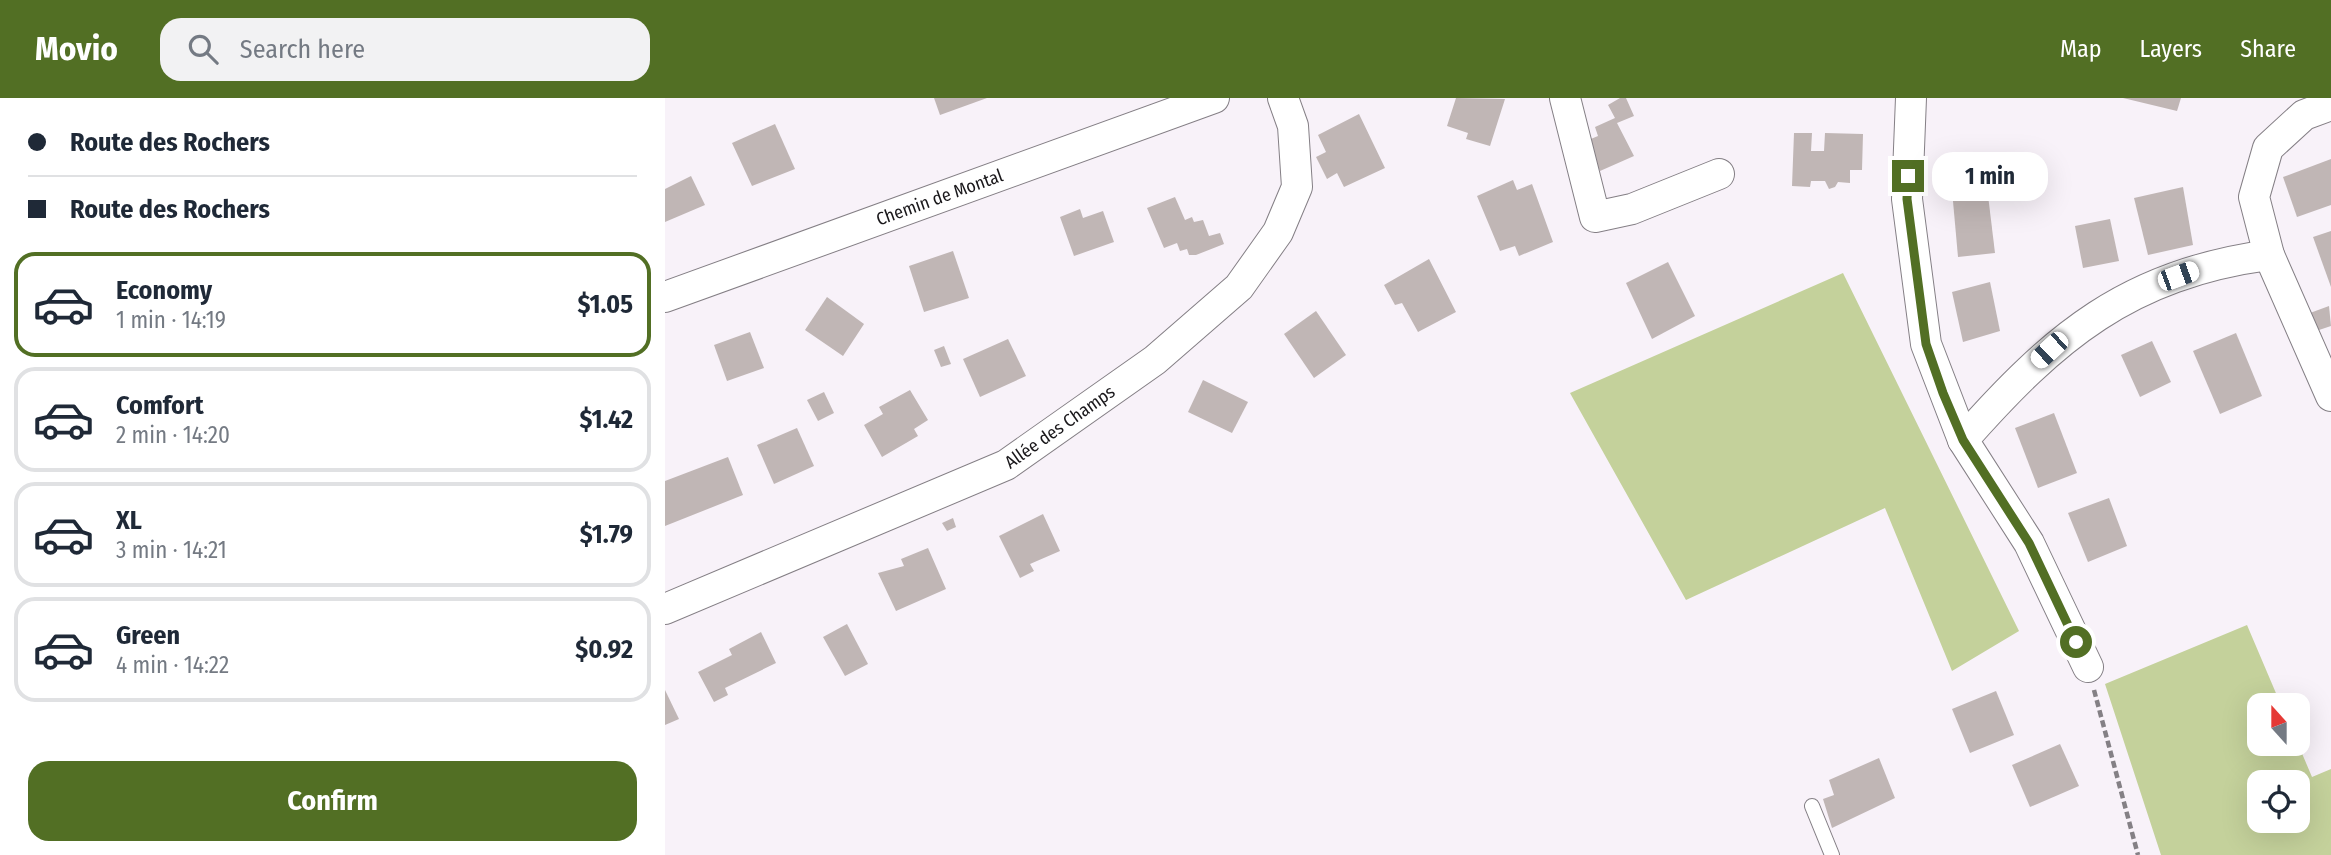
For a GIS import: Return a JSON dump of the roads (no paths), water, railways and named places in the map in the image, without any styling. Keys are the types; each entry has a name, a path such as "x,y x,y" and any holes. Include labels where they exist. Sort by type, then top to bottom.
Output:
{"street":[{"name":"Chemin de Montal","path":"665,297 1214,98"},
{"name":"Allée des Champs","path":"665,608 1006,465 1155,360 1239,287 1278,232 1297,187 1293,126 1283,98"},
{"path":"1565,98 1595,217 1632,209 1719,174"},
{"path":"1911,98 1907,199 1926,344 1963,440 2029,543 2088,667"},
{"path":"2331,105 2304,115 2268,148 2254,197 2269,255 2331,396"},
{"path":"1963,440 2008,389 2049,350 2123,298 2216,264 2269,255"}],"lane":[{"path":"1812,806 1832,855"}]}
